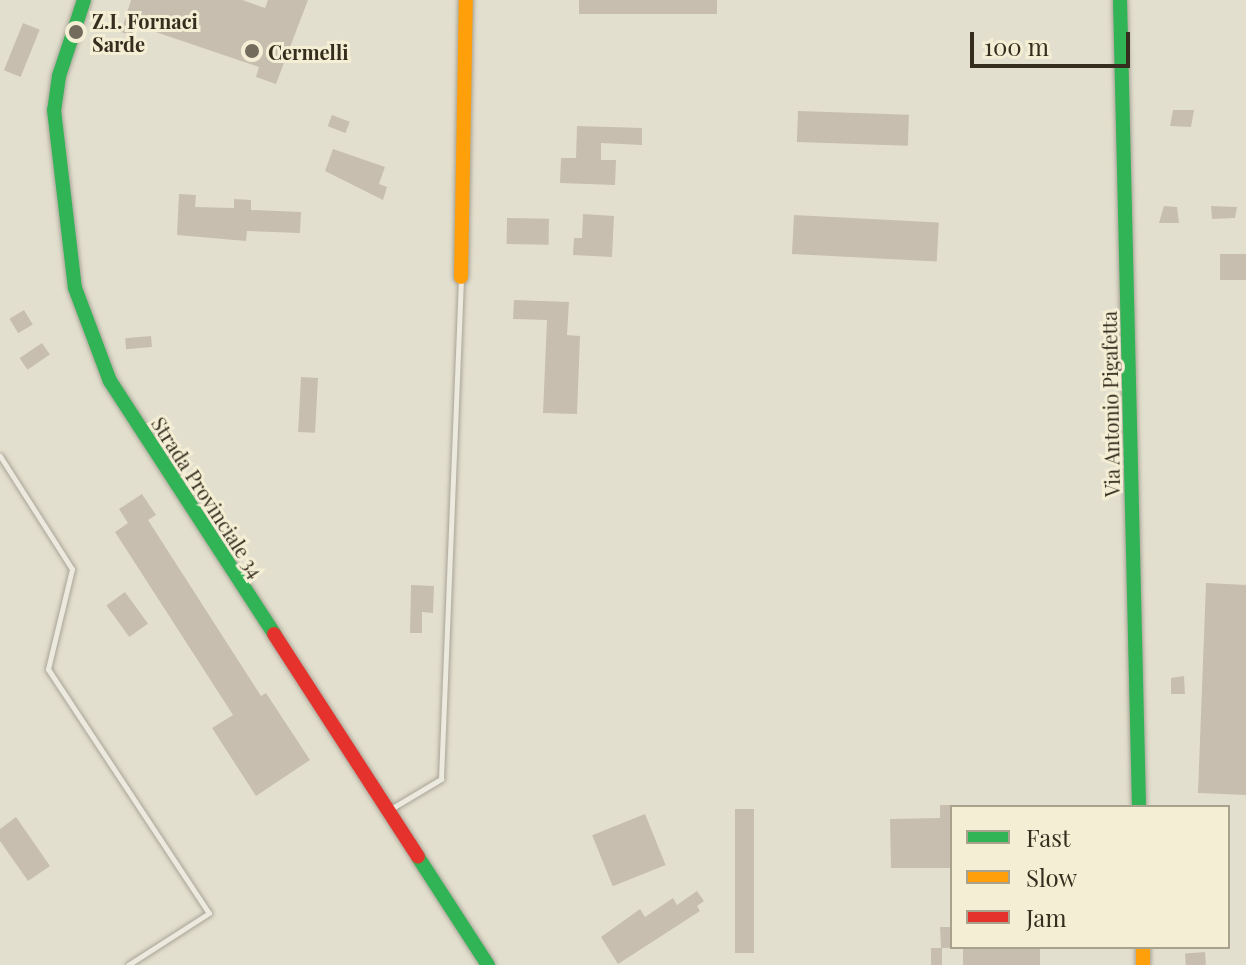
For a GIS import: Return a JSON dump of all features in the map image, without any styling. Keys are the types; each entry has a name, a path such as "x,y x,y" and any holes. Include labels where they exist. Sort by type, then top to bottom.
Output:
{"street":[{"name":"Strada Provinciale 34","path":"84,0 59,76 54,110 75,288 86,325 110,381 488,965"},
{"path":"461,277 466,0"},
{"name":"Via Antonio Pigafetta","path":"1120,0 1139,805"}],"lane":[{"path":"387,811 441,779 461,277"},
{"path":"0,456 72,569 48,669 209,913 128,965"}],"building":[{"name":"Cermelli","path":"131,0 242,0 265,8 268,0 308,0 276,84 256,77 259,67 135,25 132,36 121,32"},
{"path":"579,0 717,0 717,14 579,14"},
{"path":"23,23 40,30 21,77 4,70"},
{"path":"1173,110 1194,110 1191,127 1170,126"},
{"path":"798,111 909,115 908,146 797,142"},
{"path":"332,115 350,122 345,133 328,126"},
{"path":"577,126 642,128 642,145 601,143 601,160 616,160 615,185 560,183 561,158 576,158"},
{"path":"333,149 385,167 379,184 387,187 383,200 325,171"},
{"path":"179,194 196,195 195,207 234,208 234,199 251,200 251,210 301,212 300,233 247,231 246,241 177,235"},
{"path":"1164,206 1177,207 1179,223 1159,223"},
{"path":"1211,206 1237,207 1235,218 1212,219"},
{"path":"583,214 614,216 612,257 573,255 574,238 582,238"},
{"path":"794,215 939,223 937,262 792,254"},
{"path":"507,218 549,219 549,245 507,244"},
{"path":"1220,254 1246,254 1246,280 1220,280"},
{"path":"514,300 569,302 567,335 580,336 577,414 543,413 547,320 513,319"},
{"path":"24,310 33,325 18,333 9,319"},
{"path":"151,336 152,347 126,349 125,338"},
{"path":"42,343 50,355 27,370 20,358"},
{"path":"301,377 318,378 315,433 298,432"},
{"path":"142,494 156,515 148,520 261,696 266,693 310,760 256,796 212,728 233,715 115,532 128,523 119,509"},
{"path":"1206,583 1246,585 1246,795 1198,793"},
{"path":"411,585 434,586 433,613 422,612 422,633 410,633"},
{"path":"125,592 148,624 129,637 106,606"},
{"path":"1184,676 1185,694 1171,694 1171,678"},
{"path":"940,805 950,805 950,868 891,868 890,819 940,818"},
{"path":"735,809 754,809 754,953 735,953"},
{"path":"645,814 666,865 613,886 592,835"},
{"path":"16,817 50,866 28,881 0,841 0,829"},
{"path":"697,891 704,901 697,906 700,911 618,964 601,937 640,909 645,917 673,898 677,905"},
{"path":"940,927 950,927 950,948 942,948 942,965 931,965 931,948 941,948"},
{"path":"963,949 1040,949 1040,965 963,965"},
{"path":"1205,952 1206,965 1186,965 1185,953"}],"traffic: fast":[{"path":"84,0 59,76 54,110 75,288 110,381 274,634"},
{"path":"1120,0 1139,805"},
{"path":"418,857 488,965"}],"traffic: slow":[{"path":"461,277 466,0"},
{"path":"1143,949 1143,965"}],"traffic: jam":[{"path":"274,634 418,857"}],"place":[{"name":"Z.I. Fornaci Sarde","path":"76,32"},
{"name":"Cermelli","path":"252,51"}]}
